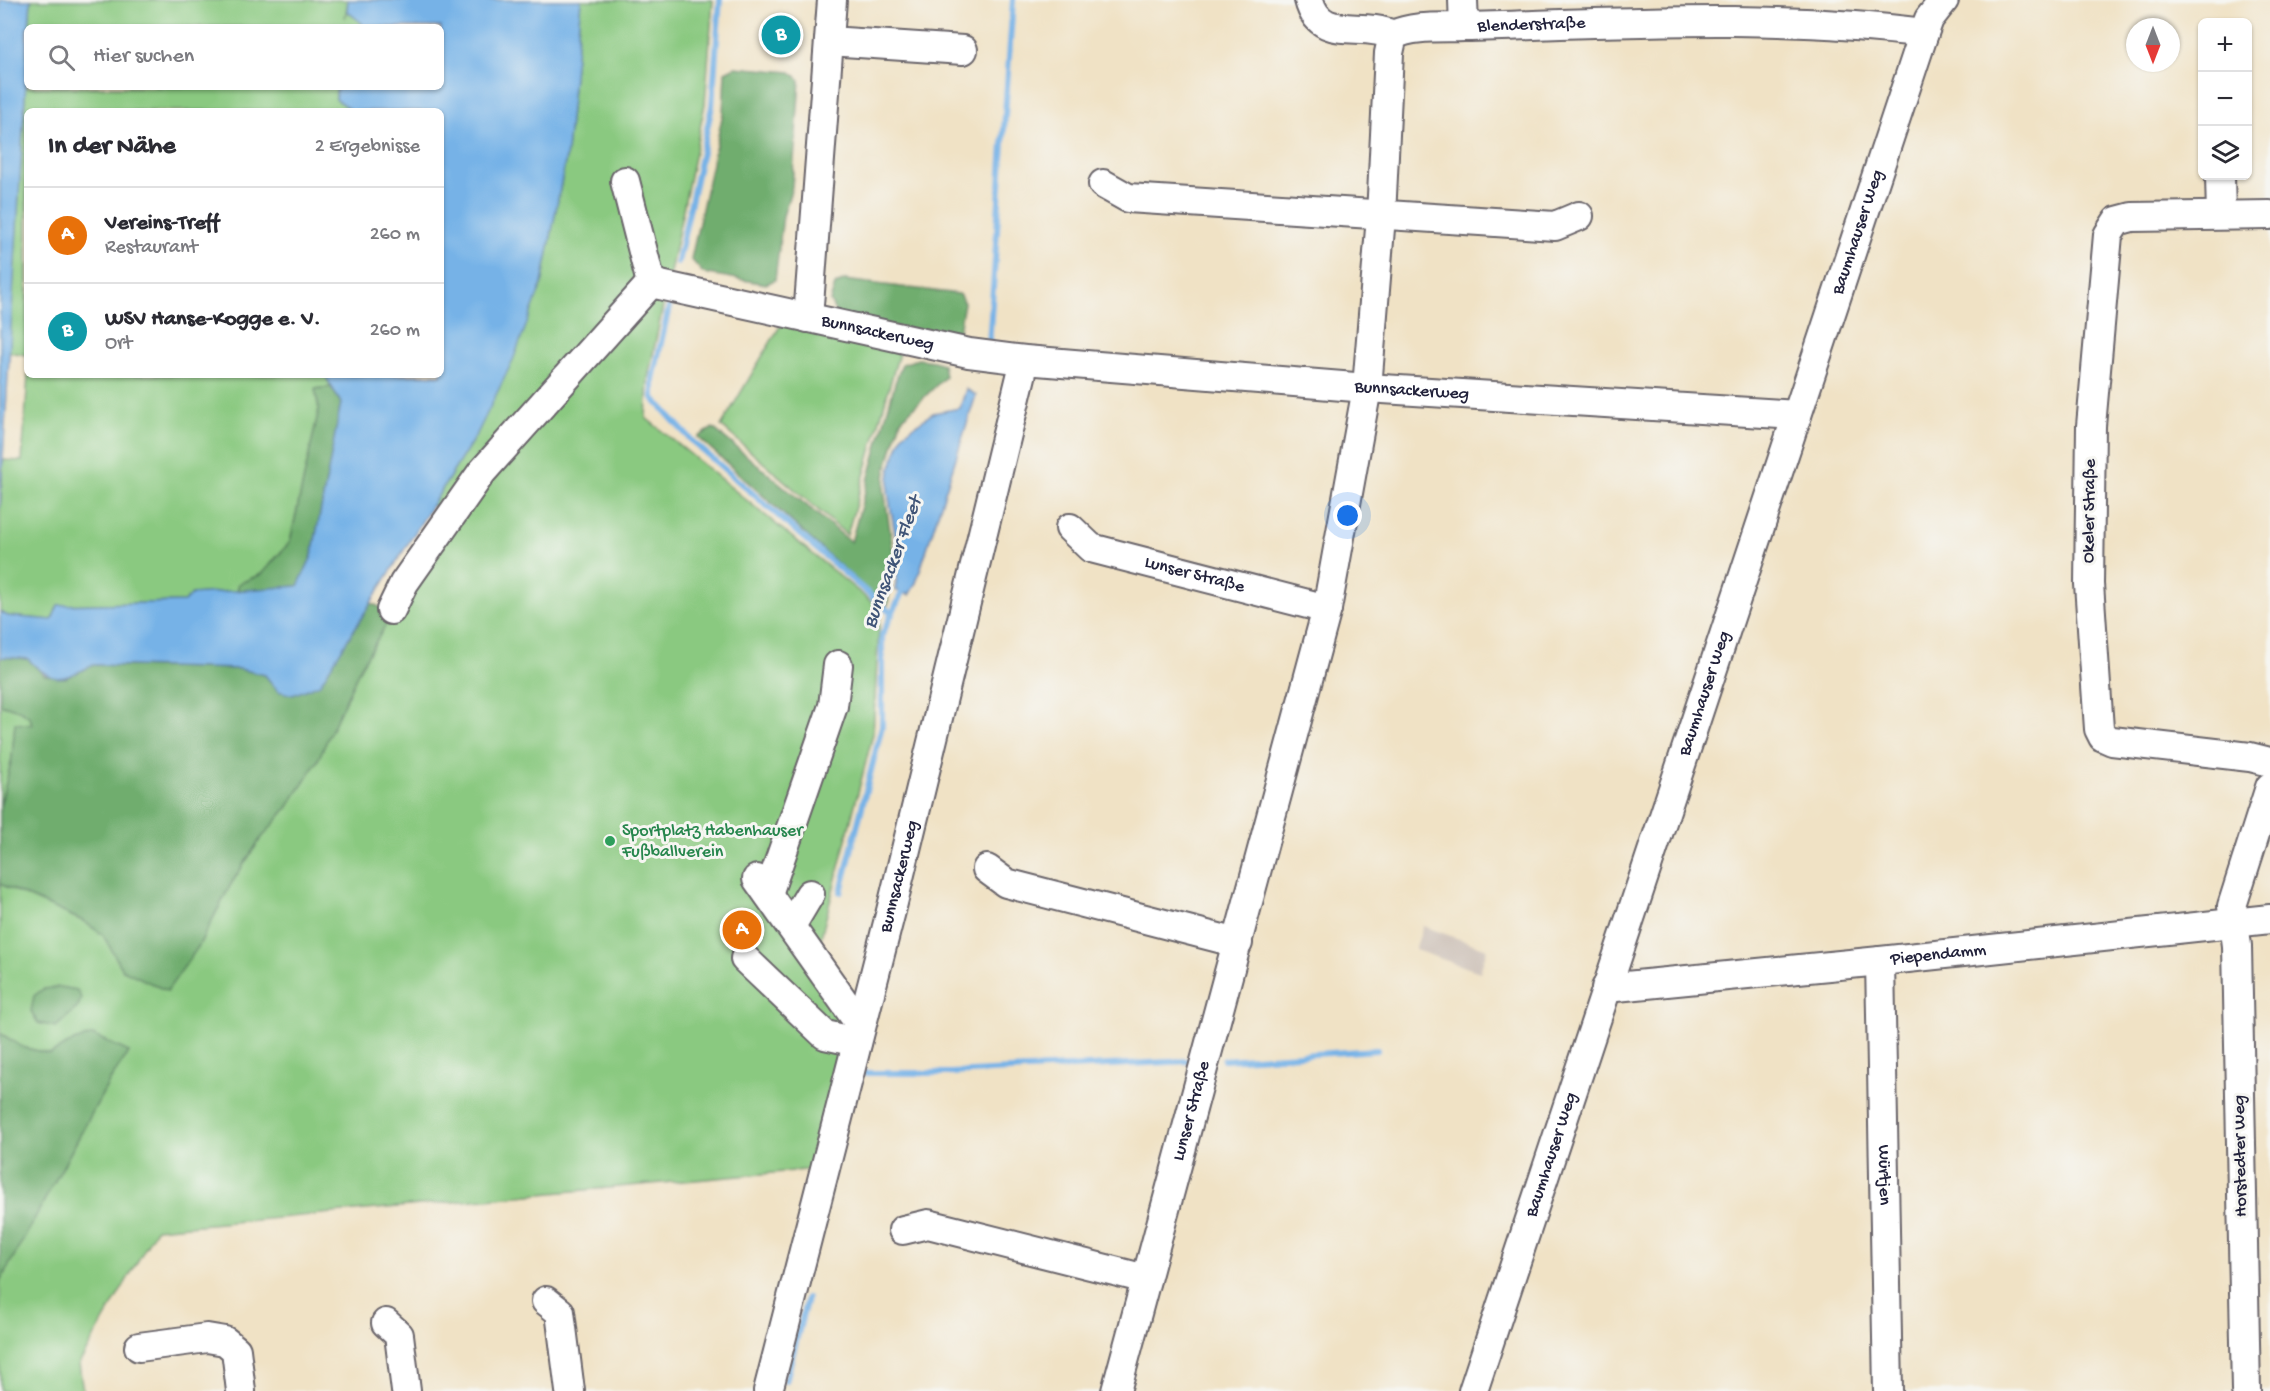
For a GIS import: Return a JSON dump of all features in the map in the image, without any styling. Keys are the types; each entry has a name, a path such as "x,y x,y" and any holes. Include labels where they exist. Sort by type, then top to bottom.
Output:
{"street":[{"path":"808,318 832,0"},
{"name":"Blenderstraße","path":"1309,0 1313,13 1321,23 1330,27 1381,29 1393,34 1418,29 1464,13 1824,24 1924,33"},
{"name":"Baumhauser Weg","path":"1473,1391 1924,33 1929,19 1944,0"},
{"path":"1367,388 1381,216 1389,53 1393,34"},
{"path":"829,41 963,50"},
{"path":"2220,180 2221,216"},
{"path":"391,610 404,583 482,472 651,283 626,181"},
{"path":"1104,184 1128,198 1381,216 1555,226 1579,216"},
{"name":"Okeler Straße","path":"2270,216 2132,217 2117,221 2109,235 2091,426 2089,584 2099,729 2103,737 2112,741 2250,757 2270,762"},
{"name":"Bunnsackerweg","path":"651,283 969,353 1025,360 1367,388 1797,415"},
{"name":"Bunnsackerweg","path":"768,1391 859,1034 1025,360"},
{"name":"Lunser Straße","path":"1116,1391 1327,609 1367,388"},
{"name":"Lunser Straße","path":"1070,528 1091,548 1327,609"},
{"path":"390,574 422,557"},
{"path":"838,665 833,706 762,886 791,926 859,1034"},
{"path":"2233,922 2232,906 2270,787"},
{"path":"987,869 1006,883 1238,943"},
{"path":"791,926 810,894"},
{"name":"Piependamm","path":"1606,988 1880,961 2270,918"},
{"name":"Horstedter Weg","path":"2233,922 2237,946 2246,1391"},
{"path":"745,959 825,1035 859,1034"},
{"name":"Würtjen","path":"1880,961 1888,1391"},
{"path":"903,1230 928,1224 1146,1279"},
{"path":"546,1301 560,1312 570,1391"},
{"path":"386,1323 399,1335 406,1391"},
{"path":"139,1347 207,1338 225,1341 236,1350 241,1391"}],"shaded area":[{"path":"1423,926 1487,949 1480,972 1415,950"}],"green space":[{"path":"31,0 348,0 345,18 347,11 362,23 362,24 29,24"},
{"path":"581,0 713,0 705,104 648,378 646,418 880,609 873,734 818,949 858,999 816,1169 156,1229 79,1364 83,1391 0,1391 0,1282 110,1080 129,1052 74,1041 51,1054 22,1047 0,1033 0,884 83,921 103,935 123,970 198,947 231,884 259,841 287,808 317,762 360,668 403,596 454,520 432,505 478,432 542,284 567,152"},
{"path":"735,67 791,72 800,80 792,187 783,216 775,280 766,284 703,273 691,259 723,113 725,72"},
{"path":"25,90 338,90 336,99 348,108 24,108"},
{"path":"24,111 24,354 9,352"},
{"path":"844,280 959,294 964,303 959,331 949,336 838,317 830,301 835,285"},
{"path":"788,323 899,353 847,535 721,426 780,326"},
{"path":"918,359 943,364 945,377 901,420 886,470 884,489 893,551 888,605 876,598 698,437 713,428 851,542 895,383 902,364"},
{"path":"28,378 326,378 331,387 315,389 319,409 290,542 261,574 238,584 238,591 192,594 184,602 58,605 52,620 8,616 0,612 0,509 3,460 22,461"},
{"path":"331,387 341,403 312,556 298,586 238,591 238,584 262,574 290,542 319,409 315,389"},
{"path":"371,603 393,613 360,668 317,762 287,808 259,841 231,884 198,947 167,991 123,970 103,935 83,921 0,884 0,807 12,758 15,723 32,725 30,717 19,710 0,704 0,658 28,659 44,675 65,678 93,665 240,669 265,675 278,691 320,683"},
{"path":"0,704 19,710 30,717 32,725 15,724 12,758 0,807"},
{"path":"60,987 77,990 81,998 78,1007 56,1027 38,1023 31,1011 34,996 43,989"},
{"path":"0,1033 22,1047 50,1054 74,1041 93,1035 129,1052 110,1080 0,1282"}],"water":[{"path":"0,0 31,0 29,24 24,24 25,90 0,509"},
{"path":"348,0 581,0 567,152 542,284 513,360 478,432 320,684 293,695 278,691 265,675 240,669 98,665 59,678 45,673 28,659 0,658 0,612 8,616 52,620 58,605 184,602 192,594 298,586 312,556 341,403 327,378 444,378 444,108 348,108 336,99 336,90 444,90 444,24 362,24 347,11"},
{"path":"966,389 976,395 916,583 909,595 895,590 899,558 888,492 890,469 903,434 933,413 960,408"}],"waterway":[{"path":"678,262 712,106 720,0"},
{"name":"Bunnsacker Fleet","path":"989,345 1013,0"},
{"path":"669,307 653,379 653,398 693,442 892,614"},
{"name":"Bunnsacker Fleet","path":"841,892 882,726 882,635 904,588"},
{"path":"1224,1060 1377,1050"},
{"path":"862,1073 951,1073 1189,1061"},
{"path":"786,1381 807,1298"}],"place":[{"name":"WSV Hanse-Kogge e. V.","path":"781,35"},
{"name":"Sportplatz Habenhauser Fußballverein","path":"610,841"},
{"name":"Vereins-Treff","path":"742,930"}]}
